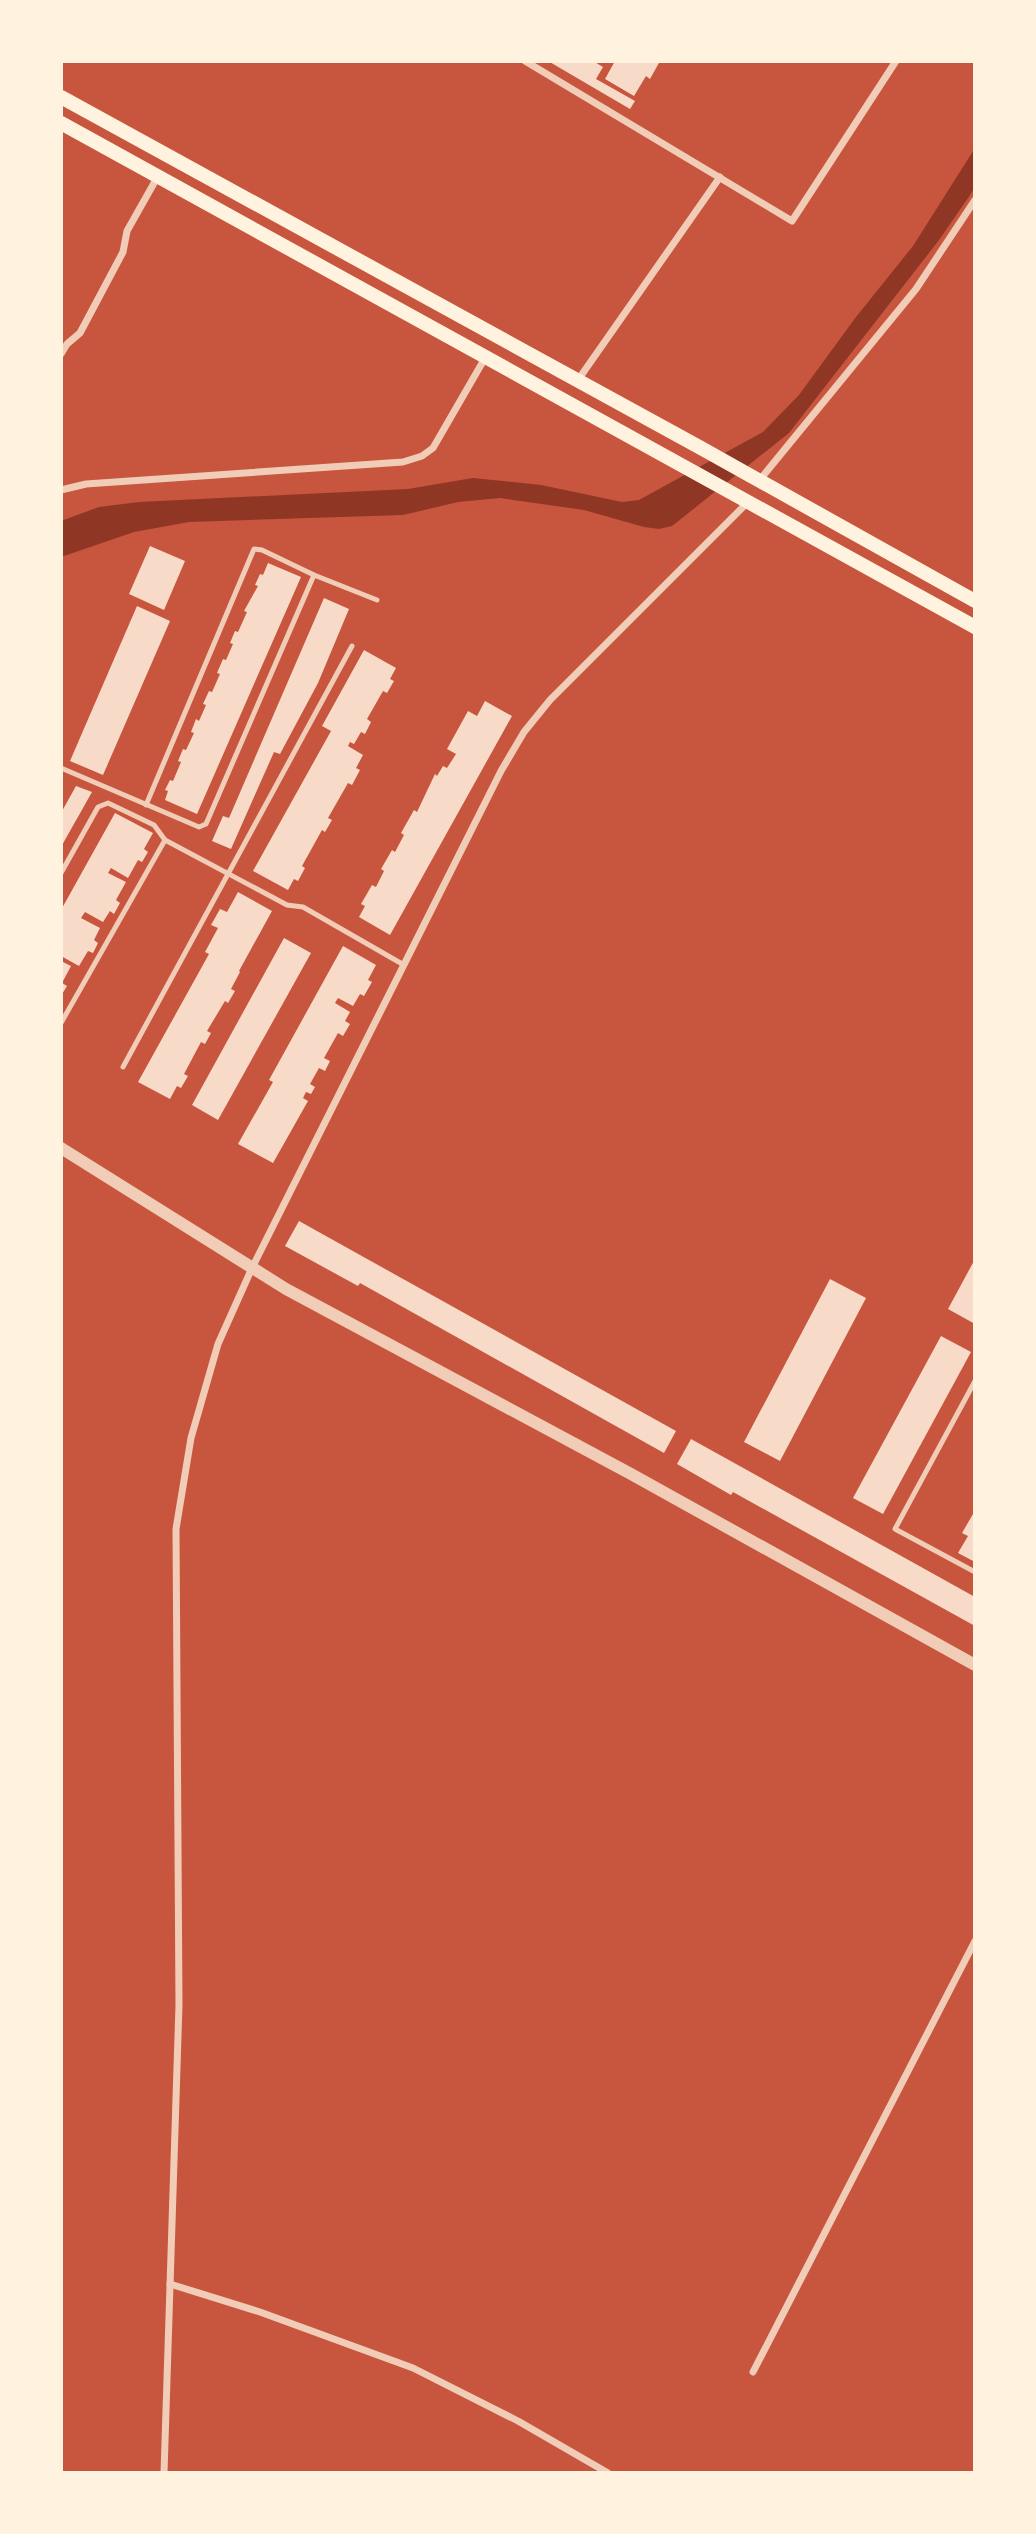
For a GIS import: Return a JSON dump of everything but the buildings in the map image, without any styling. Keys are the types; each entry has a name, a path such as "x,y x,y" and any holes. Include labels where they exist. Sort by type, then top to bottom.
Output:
{"main road":[{"path":"61,97 975,601"},
{"path":"61,122 975,627"}],"street":[{"path":"525,61 792,220 896,61"},
{"path":"61,354 80,332 123,252 127,231 158,176"},
{"path":"577,382 720,177"},
{"path":"754,479 916,289 975,200"},
{"path":"61,490 86,484 403,462 422,456 433,448 486,357"},
{"path":"164,2473 179,2005 176,1529 191,1438 215,1355 252,1268 501,771 524,732 550,700 742,498"},
{"path":"61,1148 286,1289 975,1665"},
{"path":"753,2372 975,1941"},
{"path":"170,2284 260,2312 413,2368 518,2421 608,2473"}],"lane":[{"path":"146,805 254,549 262,550 314,575 377,600"},
{"path":"61,768 200,827 206,824 314,575"},
{"path":"123,1067 352,646"},
{"path":"61,873 98,807 108,803 154,825 165,841 287,905 303,907 404,965"},
{"path":"61,1023 165,841"},
{"path":"975,1381 895,1529 975,1572"}],"shaded area":[{"path":"975,148 975,187 968,198 939,240 789,433 672,526 659,529 644,527 584,510 500,498 458,502 403,515 189,522 134,532 61,557 61,521 99,507 139,502 408,489 473,478 541,485 622,502 639,500 763,432 799,395 856,317 913,246"}]}
